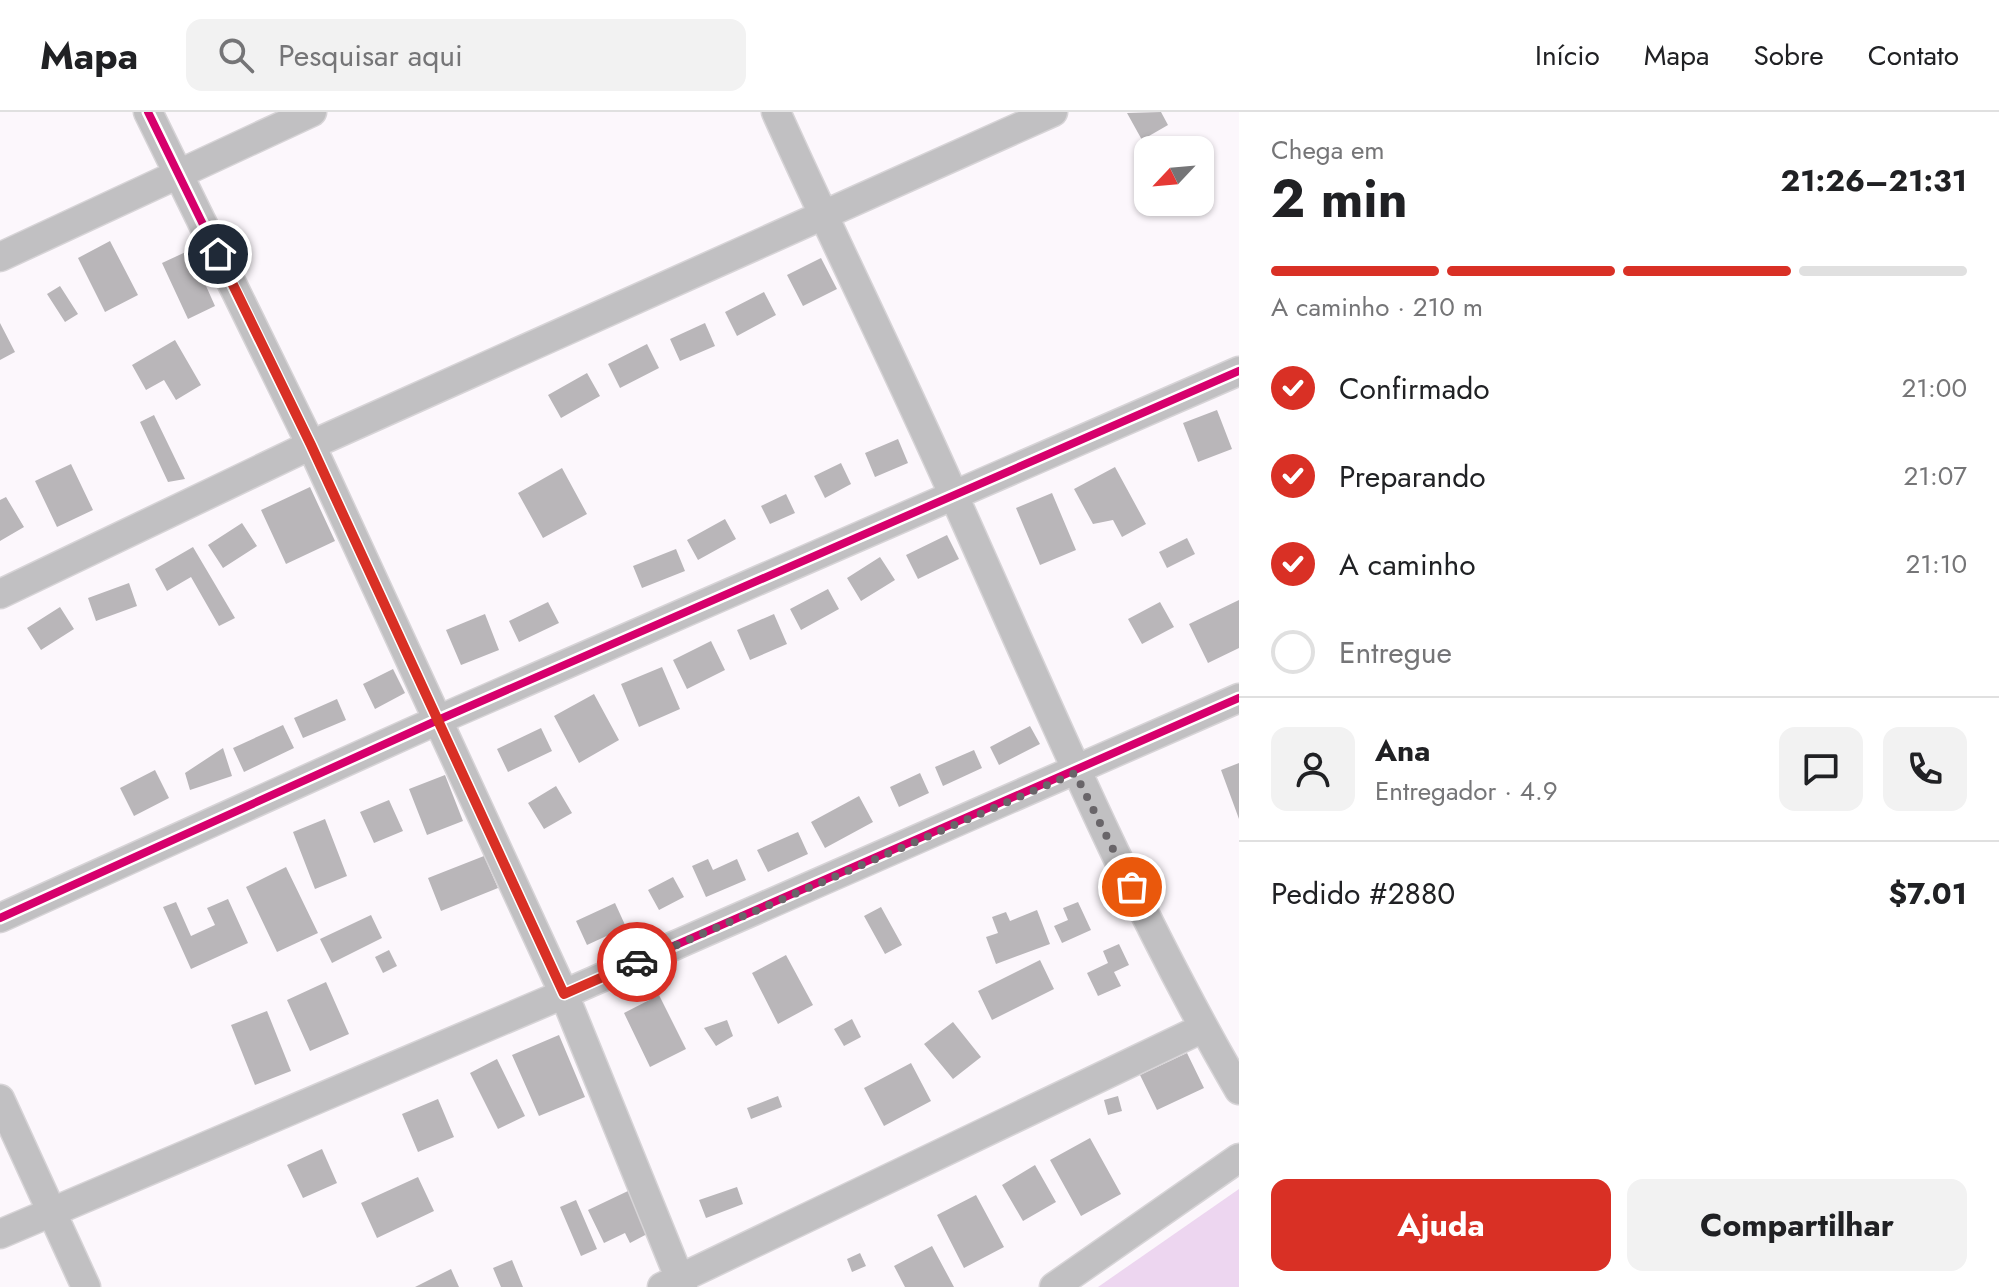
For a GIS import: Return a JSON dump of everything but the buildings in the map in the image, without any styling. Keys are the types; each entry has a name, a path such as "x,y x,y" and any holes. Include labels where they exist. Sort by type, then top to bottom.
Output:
{"street":[{"path":"148,112 311,445 564,994 674,1284 1203,1028"},
{"path":"0,257 312,112"},
{"path":"776,112 954,494 1075,773 1203,1028 1239,1090"},
{"path":"0,594 311,445 1053,112"},
{"path":"0,918 438,720 1239,371"},
{"path":"0,1234 1075,773 1239,698"},
{"path":"0,1099 86,1287"},
{"path":"1054,1287 1239,1158"}],"shaded area":[{"path":"1239,1189 1239,1287 1098,1287"}],"cycle path":[{"path":"148,112 311,445 564,994 1239,698"},
{"path":"0,918 438,720 1239,371"}],"way so far":[{"path":"637,962 1075,773 1132,887"}],"route":[{"path":"218,254 311,445 564,994 637,962"}]}
